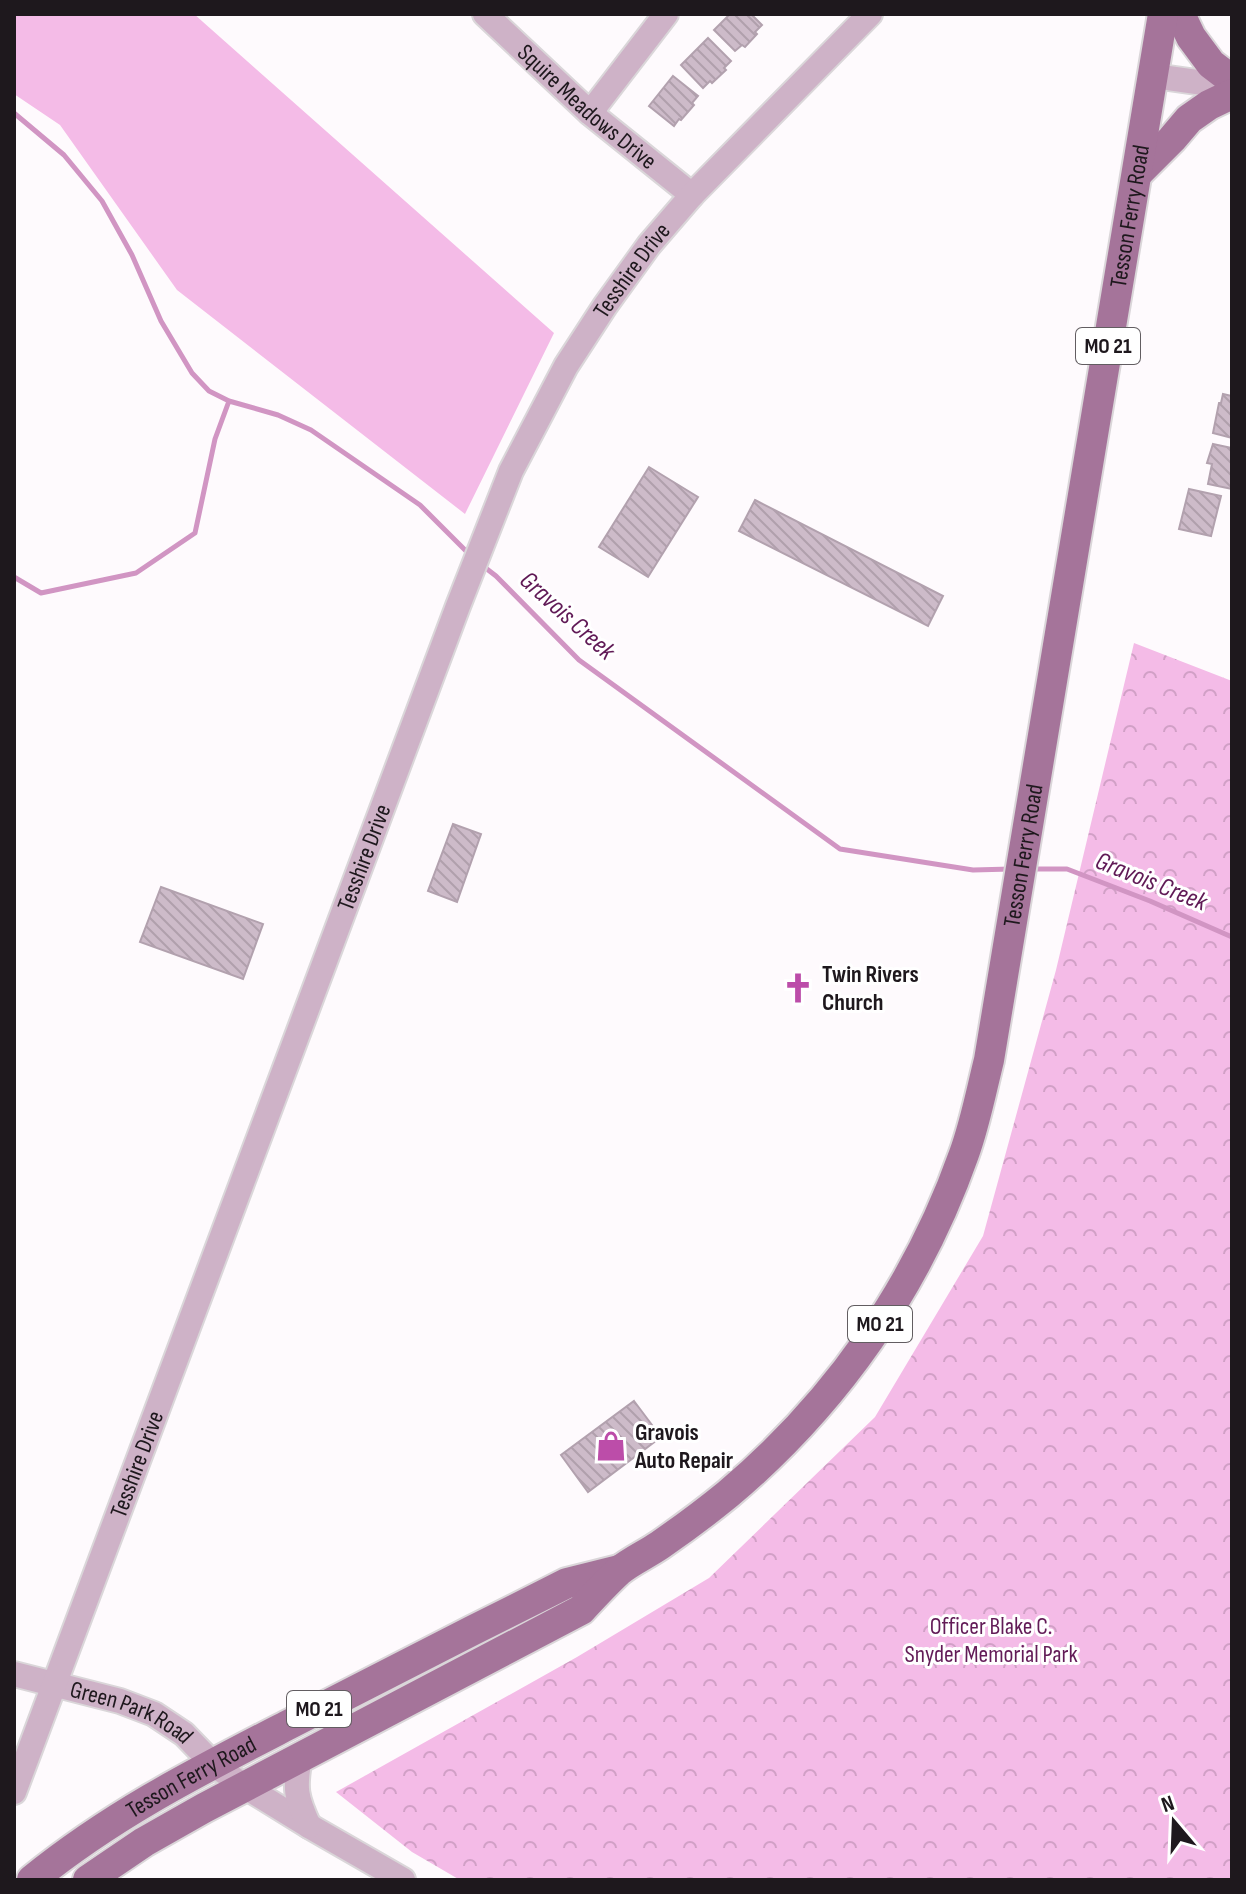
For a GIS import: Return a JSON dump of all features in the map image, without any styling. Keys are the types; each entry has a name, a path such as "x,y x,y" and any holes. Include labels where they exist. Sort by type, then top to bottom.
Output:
{"main road":[{"name":"Tesson Ferry Road","path":"88,1880 144,1842 244,1786 581,1610 621,1569 693,1521 780,1447 838,1382 883,1320 928,1240 964,1153 989,1060 1163,14"},
{"path":"1180,14 1191,37 1211,64 1232,80"},
{"path":"1137,174 1189,119 1232,94"},
{"name":"Tesson Ferry Road","path":"32,1880 93,1833 213,1764 567,1583 621,1569"}],"street":[{"name":"Squire Meadows Drive","path":"485,14 590,113 692,195"},
{"path":"590,113 666,14"},
{"name":"Tesshire Drive","path":"14,1792 511,471 566,366 649,245 692,195 870,14"},
{"path":"1154,76 1232,87"},
{"name":"Green Park Road","path":"14,1674 120,1701 154,1714 184,1734 213,1764 244,1786 403,1880"},
{"path":"300,1758 295,1779 298,1803 309,1826"}],"green space":[{"path":"14,14 194,14 554,333 465,514 177,290 60,125 14,94"},
{"name":"Officer Blake C. Snyder Memorial Park","path":"1134,643 1232,681 1232,1880 460,1880 412,1852 336,1792 577,1657 709,1578 875,1417 983,1236 1056,970"}],"building":[{"path":"730,14 751,14 762,25 745,47 742,45 735,51 714,30"},
{"path":"708,38 731,61 724,68 726,70 703,88 681,65"},
{"path":"673,76 698,96 692,103 694,105 674,126 649,106"},
{"path":"1223,394 1232,396 1232,438 1213,433"},
{"path":"1213,444 1232,448 1232,489 1208,484 1212,464 1207,463"},
{"path":"649,467 698,497 648,577 599,547"},
{"path":"1189,489 1221,496 1211,536 1179,529"},
{"path":"755,500 943,596 928,626 739,531"},
{"path":"453,824 481,834 457,902 428,891"},
{"path":"161,887 263,924 243,979 140,942"},
{"name":"Gravois Auto Repair","path":"634,1401 661,1437 588,1492 561,1455"}],"waterway":[{"name":"Gravois Creek","path":"14,113 64,155 102,201 132,255 161,321 192,373 209,391 311,430 420,505 469,554"},
{"path":"14,577 41,593 136,573 195,533 215,439 229,401"},
{"name":"Gravois Creek","path":"483,566 579,660 840,849 973,870 1011,869"},
{"name":"Gravois Creek","path":"1029,869 1067,869 1232,937"}],"place":[{"name":"Twin Rivers Church","path":"798,988"},
{"name":"Gravois Auto Repair","path":"611,1446"}]}
